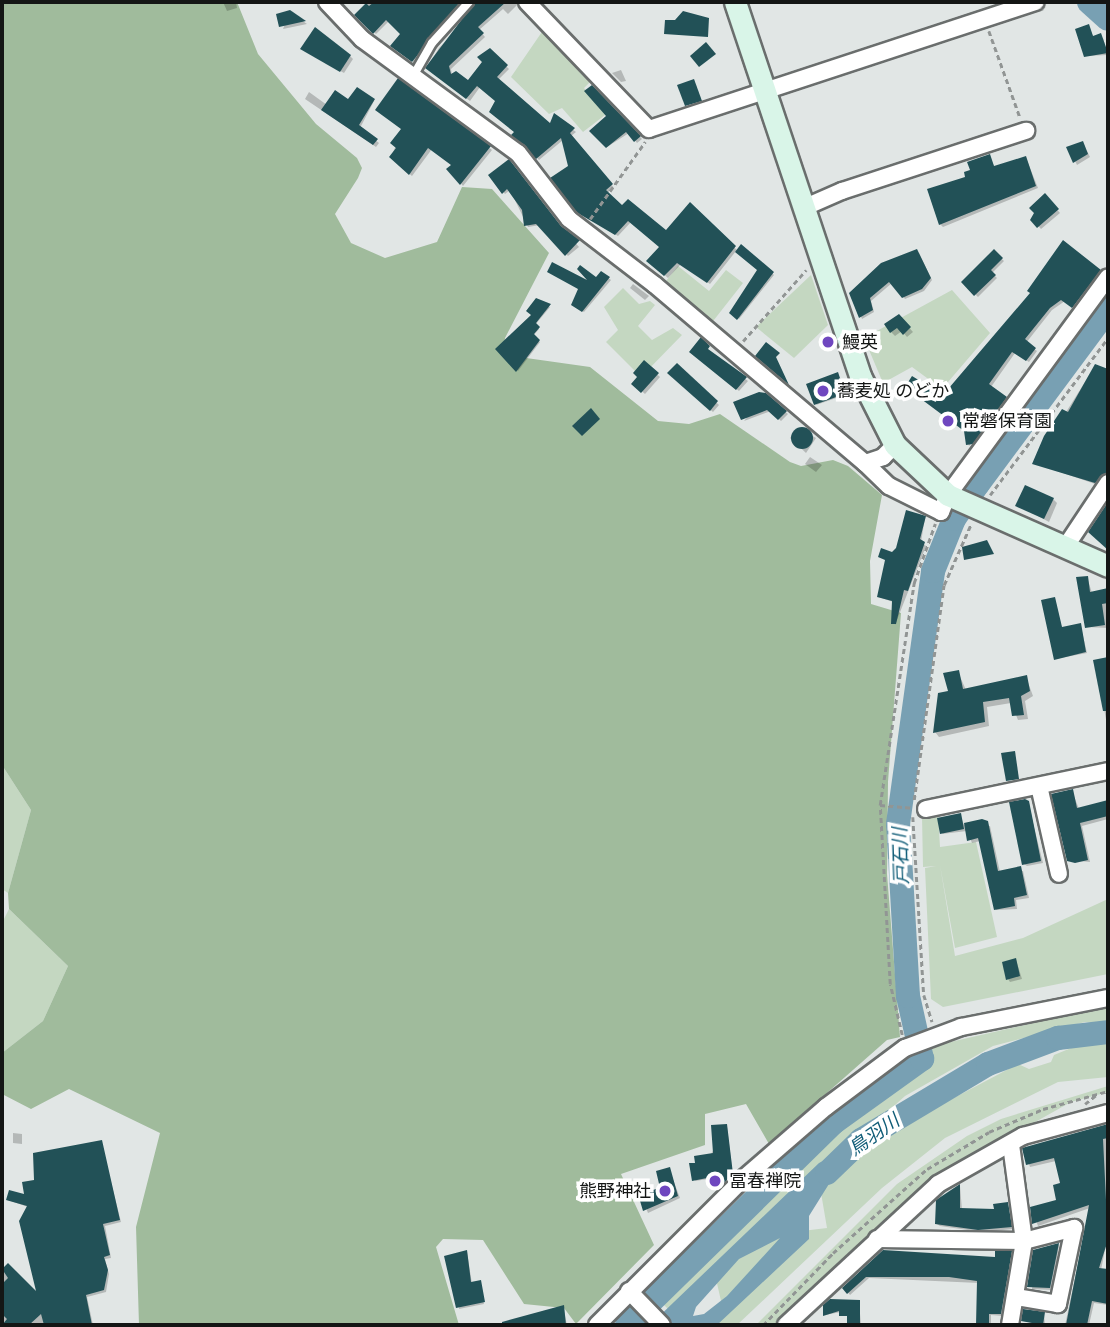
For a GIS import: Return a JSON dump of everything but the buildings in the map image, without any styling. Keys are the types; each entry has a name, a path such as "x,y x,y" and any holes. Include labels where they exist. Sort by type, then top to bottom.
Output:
{"street":[{"path":"329,2 362,39 518,153 582,230 733,351 889,486 979,507 1108,566"},
{"path":"527,2 649,129 1036,2"},
{"path":"735,2 864,389 895,445 947,501"},
{"path":"803,208 842,191 1026,131"},
{"path":"947,501 1108,277"},
{"path":"864,463 883,457 895,445"},
{"path":"1066,546 1108,483"},
{"path":"918,809 1108,771"},
{"path":"1040,786 1059,874"},
{"path":"597,1325 633,1294 753,1170 826,1107 907,1047 933,1036 1108,998"},
{"path":"786,1325 938,1184 1023,1136 1108,1113"},
{"path":"1010,1325 1024,1241 1011,1145"},
{"path":"877,1239 1024,1241 1074,1228 1058,1304 1016,1297"},
{"path":"633,1294 662,1325"}],"lane":[{"path":"412,78 432,43 469,2"}],"path":[{"path":"985,18 1026,131"},
{"path":"582,230 612,193 649,129"},
{"path":"733,351 819,256"},
{"path":"933,1036 924,995 913,808 944,585 979,507 1108,338"},
{"path":"907,1047 890,984 882,806 914,583 947,501"},
{"path":"882,806 918,809"}],"green space":[{"path":"2,2 237,2 258,54 316,124 357,158 362,168 335,214 351,243 385,258 437,242 462,187 492,189 549,253 505,338 504,349 512,356 590,367 658,421 689,424 720,414 790,462 801,466 833,460 848,466 882,495 870,561 871,604 901,613 888,782 887,874 900,1037 887,1040 769,1144 746,1104 705,1114 705,1145 621,1174 654,1245 576,1324 564,1308 524,1304 483,1240 443,1239 436,1247 459,1325 139,1325 136,1227 160,1133 69,1089 31,1109 2,1094 2,1053 43,1021 68,966 9,909 8,893 31,810 2,765"},
{"path":"546,26 594,78 584,88 605,115 583,132 562,108 549,114 511,77"},
{"path":"678,266 709,291 726,270 743,283 710,325 662,286"},
{"path":"811,275 828,325 794,358 756,327"},
{"path":"623,288 639,304 650,301 655,305 638,326 652,340 673,328 682,335 641,377 606,342 618,330 604,307"},
{"path":"952,290 990,333 942,389 912,367 883,383 864,338"},
{"path":"2,765 31,810 8,893 2,889"},
{"path":"938,815 940,847 976,842 997,937 955,948 940,865 955,956 1023,938 1108,899 1108,974 943,1007 931,999 925,868 936,866 923,867 922,816"},
{"path":"9,909 68,966 43,1021 2,1053 2,923"},
{"path":"1108,1006 1108,1024 1085,1022 993,1046 905,1096 668,1309 647,1288 811,1135 910,1058 946,1043"},
{"path":"1108,1033 1108,1077 1058,1082 945,1138 882,1188 737,1325 717,1325 724,1314 716,1279 743,1250 769,1235 827,1228 820,1187 878,1138 1018,1064 1029,1069 1051,1062 1054,1055"},
{"path":"1108,1086 1108,1092 1071,1102 980,1153 778,1325 756,1325 897,1184 967,1136 1001,1119"}],"water":[{"path":"852,1147 809,1216 809,1239 717,1325 650,1325 819,1163","holes":["780,1238 727,1296 704,1314 693,1316 696,1307 739,1259"]}],"waterway":[{"name":"戸石川","path":"1089,2 1108,19"},
{"name":"戸石川","path":"627,1325 833,1123 922,1059 908,996 898,824 933,571 954,519 1108,309"},
{"name":"鳥羽川","path":"827,1173 861,1140 988,1064 1058,1038 1108,1032"}],"place":[{"name":"鰻英","path":"828,342"},
{"name":"蕎麦処 のどか","path":"823,391"},
{"name":"常磐保育園","path":"948,421"},
{"name":"冨春禅院","path":"715,1181"},
{"name":"熊野神社","path":"665,1191"}]}
